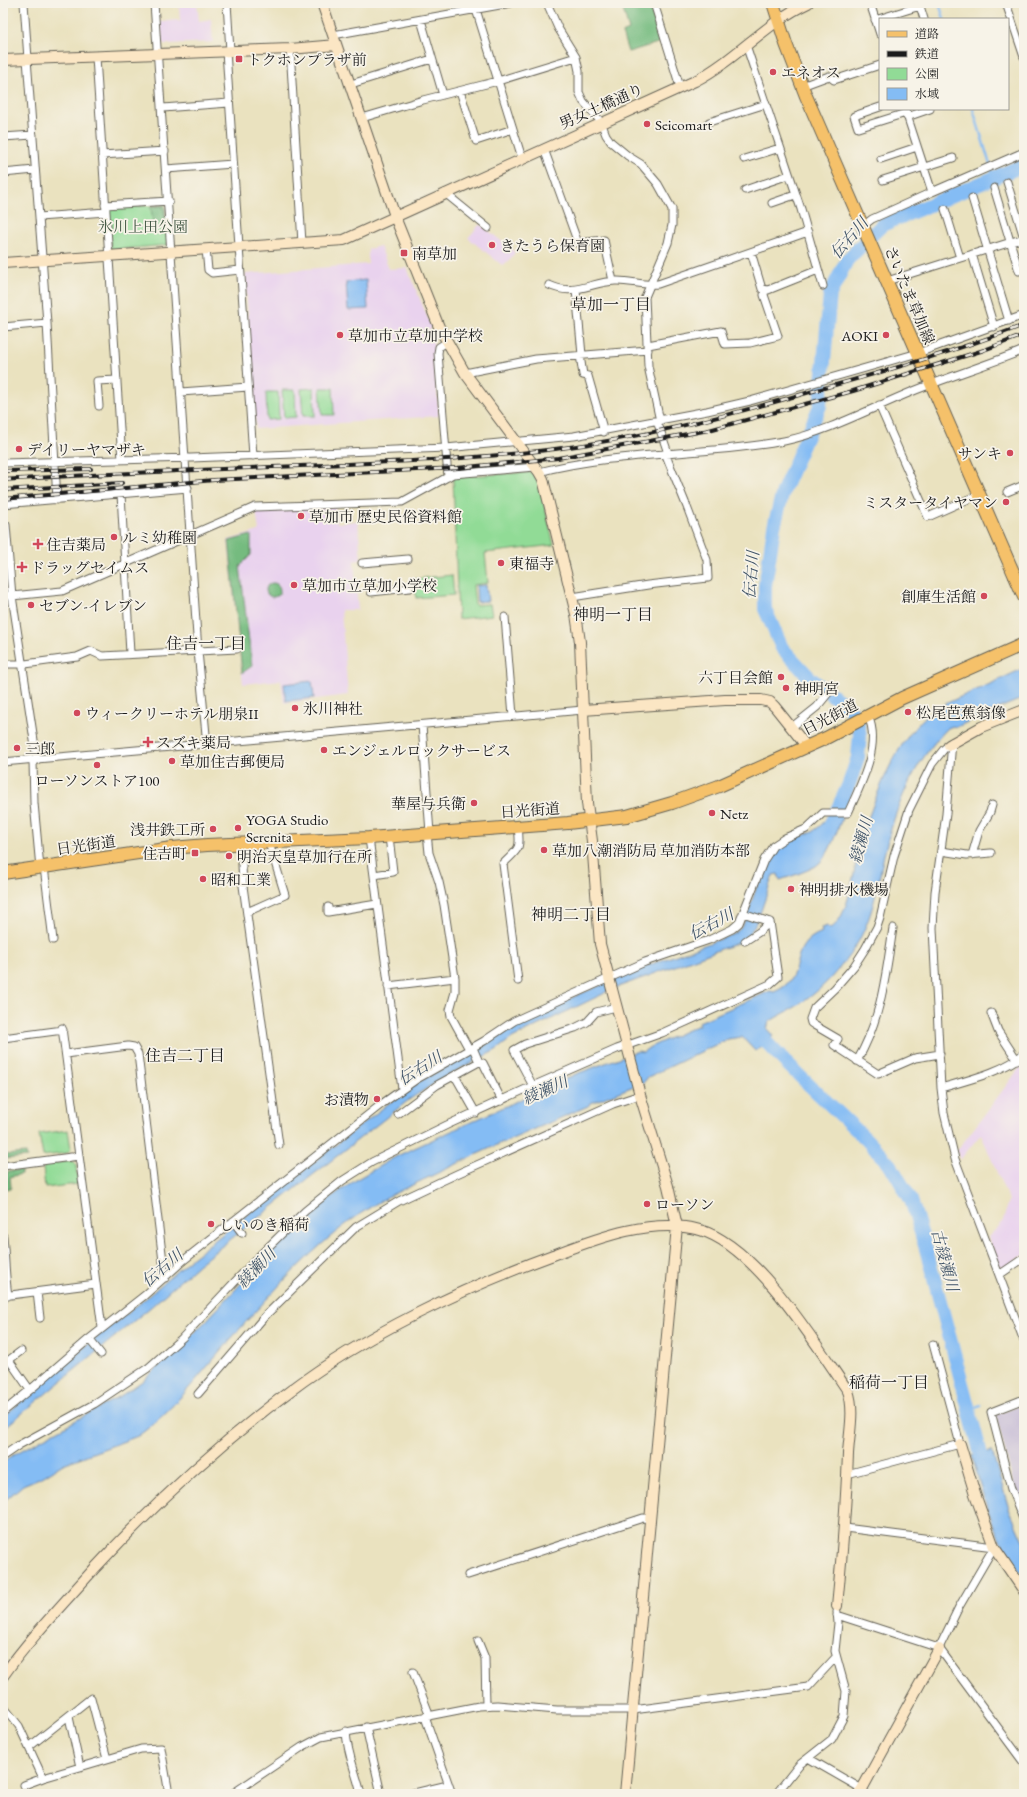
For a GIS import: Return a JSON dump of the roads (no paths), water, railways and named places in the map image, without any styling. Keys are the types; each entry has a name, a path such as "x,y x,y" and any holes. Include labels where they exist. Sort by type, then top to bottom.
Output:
{"main road":[{"name":"さいたま草加線","path":"773,3 802,86 1024,598"},
{"name":"日光街道","path":"3,874 172,848 207,845 369,838 590,821 627,816 672,804 704,792 807,747 913,692 1024,644"}],"street":[{"path":"24,3 47,323 57,500"},
{"path":"154,3 169,200 198,651 207,745"},
{"path":"227,3 229,103 253,456"},
{"path":"322,3 395,216 446,342 465,373 537,470 546,489 572,597 580,642 590,821 600,944 627,1049 666,1180 677,1226 625,1794"},
{"path":"3,60 290,49 335,40 475,6 511,3"},
{"path":"547,3 558,28 576,57 579,71 579,92 583,101 601,122 606,135 611,142 640,164 658,184 672,208 672,225 668,243 652,285 645,297 648,366 666,453 707,560 708,578 648,585 572,597"},
{"path":"654,3 680,87"},
{"name":"男女土橋通り","path":"3,263 344,240 706,75 778,19 807,3"},
{"path":"870,3 879,31"},
{"path":"1006,3 1024,57"},
{"path":"475,6 522,158"},
{"path":"881,18 920,6 924,18"},
{"path":"875,20 879,19"},
{"path":"421,20 443,96"},
{"path":"1016,31 1024,28"},
{"path":"746,45 796,194 823,286"},
{"path":"290,49 302,243"},
{"path":"96,57 122,460"},
{"path":"362,118 498,81 576,57"},
{"path":"350,84 432,59"},
{"path":"802,86 829,76 834,80 879,65"},
{"path":"460,91 476,141 513,129"},
{"path":"162,108 229,103"},
{"path":"709,122 766,104"},
{"path":"879,106 854,116 858,128 906,113 924,110"},
{"path":"906,113 932,192"},
{"path":"3,137 33,135"},
{"path":"881,159 917,147"},
{"path":"744,159 780,148"},
{"path":"544,149 578,243 604,240 613,281"},
{"path":"102,155 165,151"},
{"path":"863,226 872,219 1024,152"},
{"path":"883,180 954,158"},
{"path":"166,169 233,164"},
{"path":"3,173 35,170"},
{"path":"744,190 789,175"},
{"path":"887,281 1024,238 1007,182"},
{"path":"994,188 1019,271 1024,269"},
{"path":"445,193 488,228"},
{"path":"772,203 796,194"},
{"path":"972,198 1009,321"},
{"path":"39,217 169,200"},
{"path":"945,209 960,258"},
{"path":"550,285 558,289 576,290 599,282 613,281 652,285 808,232"},
{"path":"206,249 208,270 212,273 240,270"},
{"path":"751,252 762,289 765,290"},
{"path":"972,254 994,327"},
{"path":"765,290 818,270"},
{"path":"576,290 583,375 588,376 604,432"},
{"path":"465,373 536,359 648,348 721,331 725,344 750,343 778,336 764,295 765,290"},
{"path":"3,463 186,459 446,448 604,432 743,403 918,352 994,327 1024,315"},
{"path":"3,327 47,323"},
{"path":"446,342 439,347 438,353 448,477"},
{"path":"3,596 62,591 255,508 402,502 453,474 537,470 666,453 764,443 798,437 820,430 931,384 1024,350"},
{"path":"99,406 97,381 117,380"},
{"path":"181,392 248,387"},
{"path":"879,406 928,517 980,494"},
{"path":"1007,492 1024,485"},
{"path":"3,504 188,488"},
{"path":"120,494 130,654"},
{"path":"3,526 6,525 12,595 35,761 34,802 53,940"},
{"path":"362,563 408,559"},
{"path":"371,592 410,588"},
{"path":"505,617 513,716"},
{"path":"3,664 77,657 91,650 102,656 237,649"},
{"path":"792,727 818,707 834,686"},
{"path":"3,762 35,761 583,710 709,701 761,700 770,702 775,707 807,747"},
{"path":"940,1054 915,1058 878,1074 834,1046 838,1039 814,1026 810,1022 810,1019 814,1008 835,988 854,966 872,937 880,918 894,856 909,810 929,769 944,749 951,744 981,727 1024,710"},
{"path":"3,1412 90,1340 102,1328 165,1278 184,1260 402,1089 437,1067 472,1049 514,1021 560,999 653,959 724,934 732,929 739,923 764,860 773,846 785,838 806,829 823,813 848,813 869,760 872,725 866,717"},
{"path":"422,725 429,853 439,882 444,905 455,978 455,992 450,1010 451,1016 453,1022 479,1061 482,1063 502,1101"},
{"path":"951,744 946,814 935,894 933,928 941,1088 944,1113 955,1159 1024,1341"},
{"path":"972,855 979,831 990,812 992,805"},
{"path":"518,827 520,843 518,849 503,864 518,980"},
{"path":"374,875 393,872 389,836"},
{"path":"369,838 402,1089"},
{"path":"247,912 285,896 269,843"},
{"path":"241,844 243,886 279,1145"},
{"path":"941,851 972,855 991,854"},
{"path":"328,907 328,912 377,904"},
{"path":"743,913 770,922"},
{"path":"745,940 759,932 770,922"},
{"path":"3,1456 19,1445 94,1404 148,1368 182,1338 294,1221 342,1181 387,1154 447,1125 618,1049 627,1049 770,984 778,977 770,922"},
{"path":"857,1061 868,1041 878,1012 893,928"},
{"path":"388,986 455,978"},
{"path":"533,1086 514,1050 525,1044 575,1028 587,1022 596,1012 616,1007"},
{"path":"991,1014 998,1031 1017,1060"},
{"path":"3,1038 62,1029 102,1328"},
{"path":"66,1054 128,1046 134,1047 138,1054 165,1278"},
{"path":"941,1088 969,1080 1014,1062 1024,1053"},
{"path":"398,1114 437,1085 479,1061"},
{"path":"455,1076 476,1113"},
{"path":"198,1394 266,1315 356,1227 399,1201 473,1166 639,1092"},
{"path":"3,1166 79,1156"},
{"path":"233,1221 242,1233"},
{"path":"3,1676 13,1661 67,1599 148,1513 199,1465 296,1386 398,1324 503,1274 609,1235 633,1230 677,1226 701,1231 722,1240 750,1262 802,1324 850,1396 845,1528 837,1610 838,1623 835,1651 846,1691 844,1716 832,1739 799,1765 776,1794"},
{"path":"3,1236 6,1296 96,1284"},
{"path":"999,1275 1024,1258"},
{"path":"37,1292 40,1318"},
{"path":"90,1340 100,1353"},
{"path":"933,1344 978,1506 994,1547 1024,1591"},
{"path":"21,1351 6,1362 30,1390"},
{"path":"1024,1399 990,1412 1011,1488 1024,1521"},
{"path":"847,1474 960,1444"},
{"path":"468,1575 643,1518 651,1519"},
{"path":"845,1528 994,1547"},
{"path":"808,1758 862,1792 939,1648 959,1607 994,1547"},
{"path":"837,1610 939,1648 1024,1763"},
{"path":"478,1641 486,1658 486,1706"},
{"path":"232,1794 311,1741 346,1731 486,1706 497,1705 558,1710 633,1710 808,1687 836,1657"},
{"path":"413,1672 452,1794"},
{"path":"29,1746 69,1717 91,1698 107,1759"},
{"path":"3,1706 19,1726 43,1778"},
{"path":"69,1717 80,1767"},
{"path":"366,1727 381,1794"},
{"path":"346,1731 349,1756 358,1779 361,1794"},
{"path":"24,1785 141,1749 161,1748 169,1794"},
{"path":"410,1794 448,1785"}],"water":[{"path":"366,280 368,309 348,310 346,282"},
{"path":"486,585 488,601 477,602 476,586"},
{"name":"綾瀬川","path":"1024,668 1024,698 955,728 953,726 948,728 924,756 900,803 884,855 870,914 855,947 844,963 816,992 769,1022 767,1029 773,1036 755,1051 742,1037 728,1039 648,1077 644,1082 591,1103 588,1106 505,1142 504,1144 503,1142 385,1198 386,1201 384,1199 361,1213 340,1229 300,1264 228,1342 230,1344 227,1344 174,1404 151,1426 138,1436 63,1464 44,1476 23,1485 3,1502 3,1463 13,1455 122,1395 144,1380 205,1322 278,1244 334,1195 359,1178 397,1156 576,1074 638,1051 643,1052 650,1047 699,1025 699,1022 770,991 774,992 785,986 795,971 799,954 803,946 810,938 822,932 821,928 827,926 830,929 836,924 841,916 848,898 867,821 884,779 896,755 910,733 925,717 938,708"},
{"path":"312,681 314,698 286,701 284,684"},
{"path":"827,817 842,819 829,851 825,857 816,866 780,880 778,874 773,875 758,919 754,927 743,941 607,991 512,1038 496,1050 446,1076 410,1099 199,1264 152,1306 3,1429 3,1417 87,1345 144,1300 187,1262 388,1104 422,1080 485,1045 518,1024 564,1001 643,967 732,935 740,929 745,921 762,873 771,856 782,845 823,824"},
{"path":"992,1451 1009,1509 1024,1543 1024,1578 1005,1550 998,1535 981,1489 972,1456"}],"waterway":[{"path":"939,3 944,18"},
{"path":"973,110 994,178"},
{"name":"伝右川","path":"823,833 828,830 849,784 858,757 860,735 857,720 850,709 810,678 782,648 765,609 765,586 774,527 783,491 820,406 830,294 847,260 882,225 1024,165"},
{"name":"古綾瀬川","path":"753,1028 787,1064 866,1139 891,1166 911,1200 926,1249 986,1473"},
{"path":"969,1410 981,1406"}],"railway":[{"path":"3,480 451,459 555,449 620,439 715,418 918,361 1024,325"},
{"path":"3,499 214,480 457,468 558,458 709,430 853,391 984,350 1024,335"},
{"path":"3,471 91,469"},
{"path":"3,490 122,483"}],"place":[{"name":"トクホンプラザ前","path":"239,59"},
{"name":"エネオス","path":"773,72"},
{"name":"Seicomart","path":"647,124"},
{"name":"きたうら保育園","path":"492,245"},
{"name":"南草加","path":"404,253"},
{"name":"草加市立草加中学校","path":"340,335"},
{"name":"AOKI","path":"886,335"},
{"name":"デイリーヤマザキ","path":"19,449"},
{"name":"サンキ","path":"1010,453"},
{"name":"ミスタータイヤマン","path":"1006,502"},
{"name":"草加市 歴史民俗資料館","path":"301,516"},
{"name":"ルミ幼稚園","path":"114,537"},
{"name":"住吉薬局","path":"38,544"},
{"name":"東福寺","path":"501,563"},
{"name":"ドラッグセイムス","path":"22,567"},
{"name":"草加市立草加小学校","path":"294,585"},
{"name":"創庫生活館","path":"984,596"},
{"name":"セブン-イレブン","path":"31,605"},
{"name":"六丁目会館","path":"781,677"},
{"name":"神明宮","path":"786,688"},
{"name":"氷川神社","path":"295,708"},
{"name":"松尾芭蕉翁像","path":"908,712"},
{"name":"ウィークリーホテル朋泉II","path":"77,713"},
{"name":"スズキ薬局","path":"148,742"},
{"name":"三郎","path":"17,748"},
{"name":"エンジェルロックサービス","path":"324,750"},
{"name":"草加住吉郵便局","path":"172,761"},
{"name":"ローソンストア100","path":"97,765"},
{"name":"華屋与兵衛","path":"474,803"},
{"name":"Netz","path":"712,813"},
{"name":"YOGA Studio Serenita","path":"238,828"},
{"name":"浅井鉄工所","path":"213,829"},
{"name":"草加八潮消防局 草加消防本部","path":"544,850"},
{"name":"住吉町","path":"195,853"},
{"name":"明治天皇草加行在所","path":"229,856"},
{"name":"昭和工業","path":"203,879"},
{"name":"神明排水機場","path":"791,889"},
{"name":"お漬物","path":"377,1099"},
{"name":"ローソン","path":"647,1204"},
{"name":"しいのき稲荷","path":"211,1224"}],"district":[{"name":"草加一丁目","path":"611,304"},
{"name":"神明一丁目","path":"613,614"},
{"name":"住吉一丁目","path":"206,643"},
{"name":"神明二丁目","path":"571,914"},
{"name":"住吉二丁目","path":"185,1055"},
{"name":"稲荷一丁目","path":"889,1382"}],"park label":[{"name":"氷川上田公園","path":"143,226"}]}
